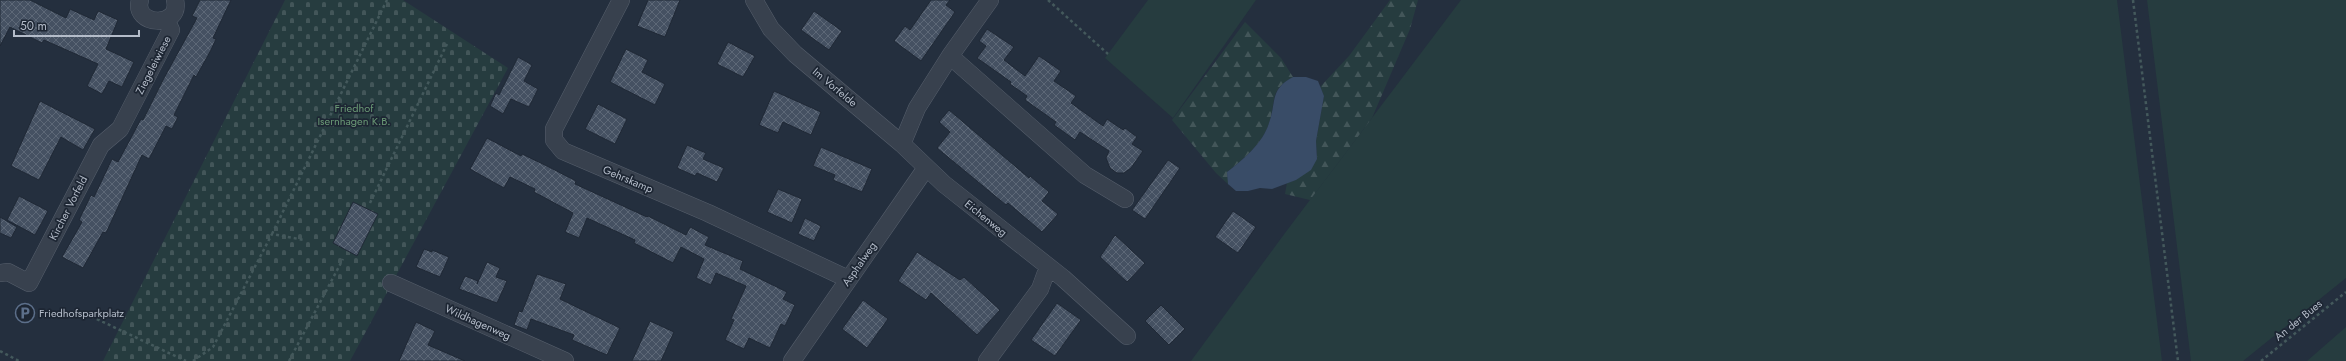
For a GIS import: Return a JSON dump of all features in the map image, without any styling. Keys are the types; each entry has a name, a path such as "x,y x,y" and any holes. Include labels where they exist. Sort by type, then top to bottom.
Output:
{"street":[{"name":"Ziegeleiwiese","path":"135,1 148,19 155,22 166,20 173,14 175,0"},
{"name":"Gehrskamp","path":"621,0 554,129 554,140 563,151 708,213 848,279"},
{"name":"Im Vorfelde","path":"754,0 771,29 795,54 902,144 926,168"},
{"path":"902,144 917,108 950,56 990,0"},
{"name":"Ziegeleiwiese","path":"130,110 171,30 166,20"},
{"path":"950,56 1085,175 1125,199"},
{"name":"Kircher Vorfeld","path":"0,274 8,272 29,284 101,145 120,129 130,110"},
{"name":"Asphalweg","path":"792,361 926,168"},
{"name":"Eichenweg","path":"926,168 1048,267 1127,336"},
{"path":"987,361 1040,289 1048,267"},
{"name":"Wildhagenweg","path":"391,283 565,361"}],"path":[{"path":"193,361 213,347 272,234 387,0"},
{"path":"1048,0 1108,54"},
{"path":"2133,0 2178,361"},
{"path":"370,203 447,44"},
{"path":"272,234 304,240"},
{"path":"289,361 343,259"},
{"name":"An der Bues","path":"2261,361 2346,292"},
{"path":"86,314 186,361"},
{"path":"0,351 19,361"}],"green space":[{"name":"Friedhof Isernhagen K.B.","path":"285,0 403,0 508,68 350,361 103,361"},
{"path":"1148,0 1256,0 1173,118 1105,58"},
{"path":"1390,0 1418,0 1410,29 1372,118 1310,200 1285,194 1287,183 1296,180 1317,159 1316,141 1324,96 1320,87 1349,56"},
{"path":"1461,0 2117,0 2162,361 1191,361 1285,233"},
{"path":"2147,0 2346,0 2346,278 2243,361 2191,361"},
{"path":"1245,22 1281,58 1293,77 1285,82 1277,92 1269,123 1262,137 1246,156 1227,172 1229,185 1216,173 1172,120"},
{"path":"2346,327 2346,361 2307,361"}],"water":[{"path":"1293,77 1306,77 1318,81 1324,96 1316,141 1317,159 1311,170 1296,180 1272,189 1260,188 1248,191 1236,191 1228,184 1227,172 1246,156 1262,137 1269,123 1277,91 1285,82"}],"building":[{"path":"0,0 30,0 66,18 70,9 94,20 98,11 118,20 106,49 134,62 122,87 109,81 102,94 87,86 98,64 44,40 42,43 10,27 0,46"},
{"path":"200,0 231,0 213,38 216,39 211,50 196,77 194,75 174,115 178,117 172,129 166,126 149,159 142,155 106,233 103,232 83,268 62,257 82,222 79,220 91,195 94,197 112,159 118,162 141,119 143,120 197,18 192,16"},
{"path":"648,0 680,0 665,37 637,26"},
{"path":"931,0 950,0 946,5 955,12 921,61 894,41 905,26 910,30"},
{"path":"814,11 842,31 829,50 801,30"},
{"path":"987,29 1014,47 1004,60 1025,76 1039,56 1061,71 1054,81 1076,96 1071,103 1103,126 1107,119 1123,130 1125,128 1137,137 1132,144 1143,151 1131,168 1124,173 1117,173 1110,168 1106,158 1109,151 1080,132 1075,140 1054,125 1056,122 1025,100 1027,96 1010,84 1011,82 977,58 986,46 979,41"},
{"path":"728,42 755,56 743,77 717,64"},
{"path":"626,49 648,60 642,72 665,84 655,105 610,82"},
{"path":"518,57 532,65 524,81 538,89 529,107 511,99 503,114 490,106 496,93 499,95"},
{"path":"774,91 821,112 811,135 783,122 778,133 759,125"},
{"path":"40,101 95,129 83,150 61,137 39,180 11,166"},
{"path":"598,104 627,119 615,144 585,129"},
{"path":"949,110 1029,178 1030,176 1049,192 1042,201 1058,214 1042,232 1008,203 1006,205 937,148 950,132 939,122"},
{"path":"487,138 521,156 522,154 576,181 575,184 647,217 648,216 686,235 690,227 709,237 705,245 743,261 740,269 787,292 783,299 795,305 785,326 781,324 770,348 749,338 744,349 725,340 734,320 731,319 746,286 716,273 711,285 696,278 704,259 681,247 673,263 634,243 635,240 587,218 579,238 565,232 573,213 534,192 535,189 510,177 504,188 470,169"},
{"path":"687,145 706,153 703,159 724,168 717,182 697,173 695,176 677,168"},
{"path":"821,147 872,169 862,192 833,180 835,175 813,166"},
{"path":"1168,160 1180,168 1145,219 1132,210"},
{"path":"778,189 802,199 792,223 767,212"},
{"path":"19,196 48,211 35,235 7,220"},
{"path":"353,202 378,214 357,256 333,243"},
{"path":"1233,211 1256,227 1238,253 1215,237"},
{"path":"0,217 17,227 11,238 0,233"},
{"path":"805,218 821,226 814,241 798,234"},
{"path":"1115,235 1145,263 1127,282 1100,257"},
{"path":"424,249 432,252 432,250 449,257 440,277 416,267"},
{"path":"917,252 960,280 964,277 1000,310 977,335 931,293 926,300 898,281"},
{"path":"487,262 500,268 496,277 507,281 497,303 459,289 465,276 478,281 477,284"},
{"path":"537,274 566,284 560,299 620,328 607,355 572,340 574,335 531,319 527,330 514,325 519,311 522,312"},
{"path":"863,300 888,319 867,348 842,329"},
{"path":"1057,303 1081,320 1055,356 1031,340"},
{"path":"1161,305 1185,329 1169,345 1145,321"},
{"path":"650,321 674,332 661,361 632,361"},
{"path":"416,322 435,331 428,345 465,361 399,361"}],"place":[{"name":"Friedhofsparkplatz","path":"25,313"}]}
